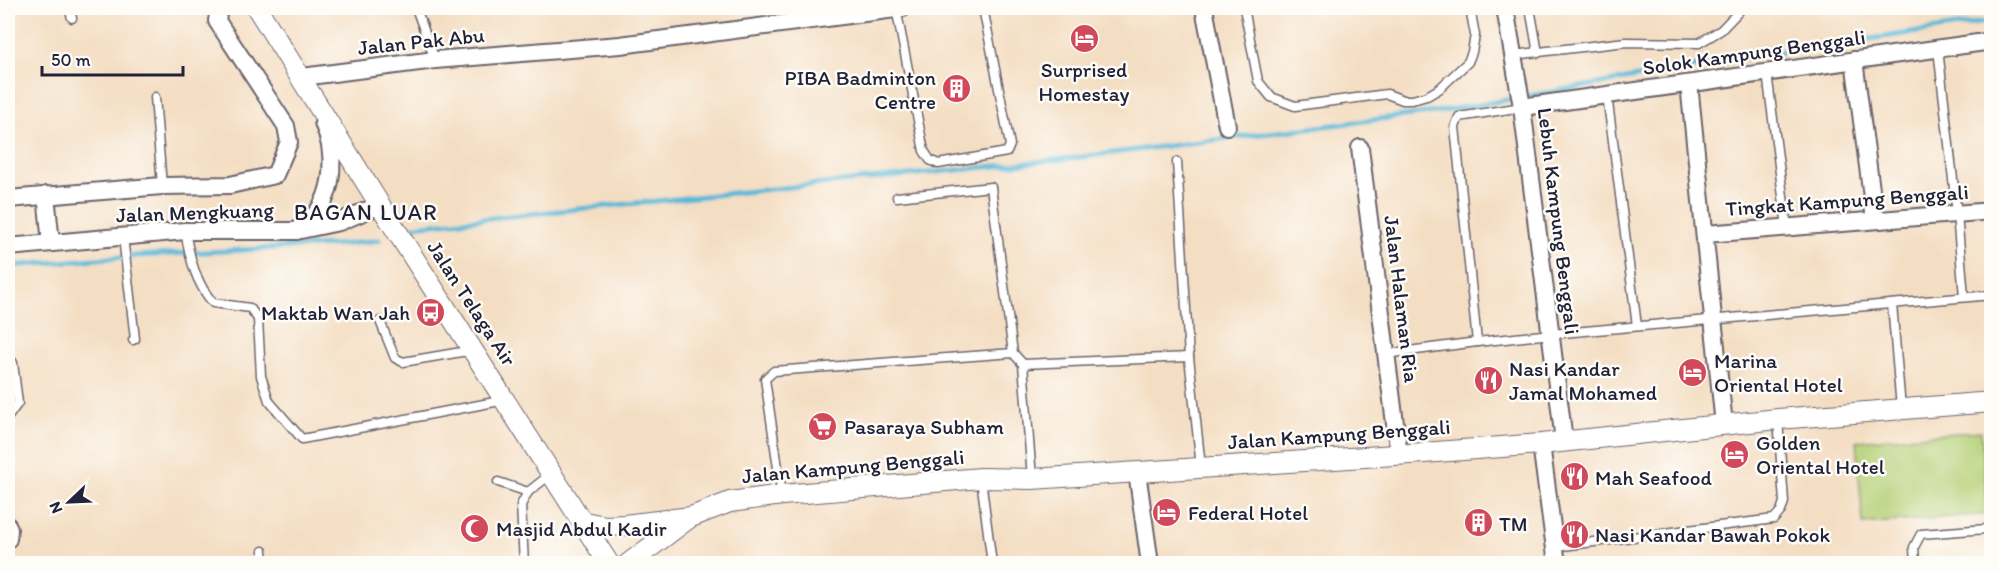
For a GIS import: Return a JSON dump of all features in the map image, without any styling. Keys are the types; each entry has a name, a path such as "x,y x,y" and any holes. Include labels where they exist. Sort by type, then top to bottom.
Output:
{"street":[{"path":"8,199 162,186 230,185 276,175 289,142 286,126 217,21 219,8"},
{"name":"Jalan Telaga Air","path":"257,8 609,564"},
{"name":"Jalan Pak Abu","path":"302,77 435,60 620,45 899,8"},
{"path":"1204,8 1227,126"},
{"name":"Lebuh Kampung Benggali","path":"1505,8 1521,100 1564,441"},
{"name":"Solok Kampung Benggali","path":"1521,100 1607,95 1992,41"},
{"path":"1854,60 1875,220"},
{"path":"296,231 315,215 325,196 331,177 332,155 327,131 302,77"},
{"path":"1689,84 1724,425"},
{"name":"Jalan Halaman Ria","path":"1360,148 1399,455"},
{"path":"46,195 51,243"},
{"name":"Jalan Mengkuang","path":"8,247 296,231 339,222 380,204"},
{"name":"Tingkat Kampung Benggali","path":"1705,234 1992,211"},
{"name":"Jalan Kampung Benggali","path":"691,517 730,502 782,495 981,478 1032,479 1399,455 1541,444 1778,419 1992,402"},
{"path":"1541,444 1556,555"},
{"path":"1137,472 1150,564"},
{"path":"584,522 606,526 691,517"},
{"path":"628,564 691,517"},
{"path":"8,526 8,539"}],"lane":[{"path":"69,8 72,18"},
{"path":"416,8 435,60"},
{"path":"899,8 924,151 930,160 938,164 1007,152 1010,149 982,8"},
{"path":"1244,8 1258,81 1271,97 1295,106 1387,94 1403,100 1427,96 1468,62 1473,52 1475,35 1470,8"},
{"path":"1530,8 1538,53"},
{"path":"1513,56 1626,42 1700,43 1721,30 1742,8"},
{"path":"1938,49 1964,297"},
{"path":"1767,73 1787,227"},
{"path":"1607,95 1637,326"},
{"path":"155,97 162,186"},
{"path":"1477,342 1455,127 1460,117 1521,100"},
{"path":"1178,162 1189,357 1201,467"},
{"path":"897,197 991,188 1013,354 1023,364 1032,479"},
{"path":"186,237 190,261 204,292 213,303 250,308 258,319 261,376 269,401 302,439 506,400"},
{"path":"123,242 135,339 133,340"},
{"path":"1386,354 1551,334 1992,295"},
{"path":"1892,304 1901,409"},
{"path":"380,321 395,358 403,362 473,350"},
{"path":"782,495 765,379 774,371 1013,354"},
{"path":"8,356 13,363 18,403 8,417"},
{"path":"1023,364 1189,357"},
{"path":"1556,555 1774,519 1781,511 1784,501 1778,419"},
{"path":"524,564 521,505 528,492 551,474"},
{"path":"981,478 992,564"},
{"path":"498,482 528,492"},
{"path":"1915,564 1914,547 1921,534 1986,529 1992,536"},
{"path":"263,551 265,564"}],"green space":[{"path":"1981,431 1988,514 1863,524 1856,441"}],"waterway":[{"path":"414,226 1073,158 1443,111 1768,54 1992,21"},
{"path":"8,266 379,240"}],"place":[{"name":"Surprised Homestay","path":"1084,38"},
{"name":"PIBA Badminton Centre","path":"957,89"},
{"name":"Maktab Wan Jah","path":"431,312"},
{"name":"Marina Oriental Hotel","path":"1693,372"},
{"name":"Nasi Kandar Jamal Mohamed","path":"1488,380"},
{"name":"Pasaraya Subham","path":"823,426"},
{"name":"Golden Oriental Hotel","path":"1735,454"},
{"name":"Mah Seafood","path":"1574,477"},
{"name":"Federal Hotel","path":"1167,512"},
{"name":"TM","path":"1478,523"},
{"name":"Masjid Abdul Kadir","path":"475,528"},
{"name":"Nasi Kandar Bawah Pokok","path":"1574,534"}],"district":[{"name":"BAGAN LUAR","path":"366,212"}]}
